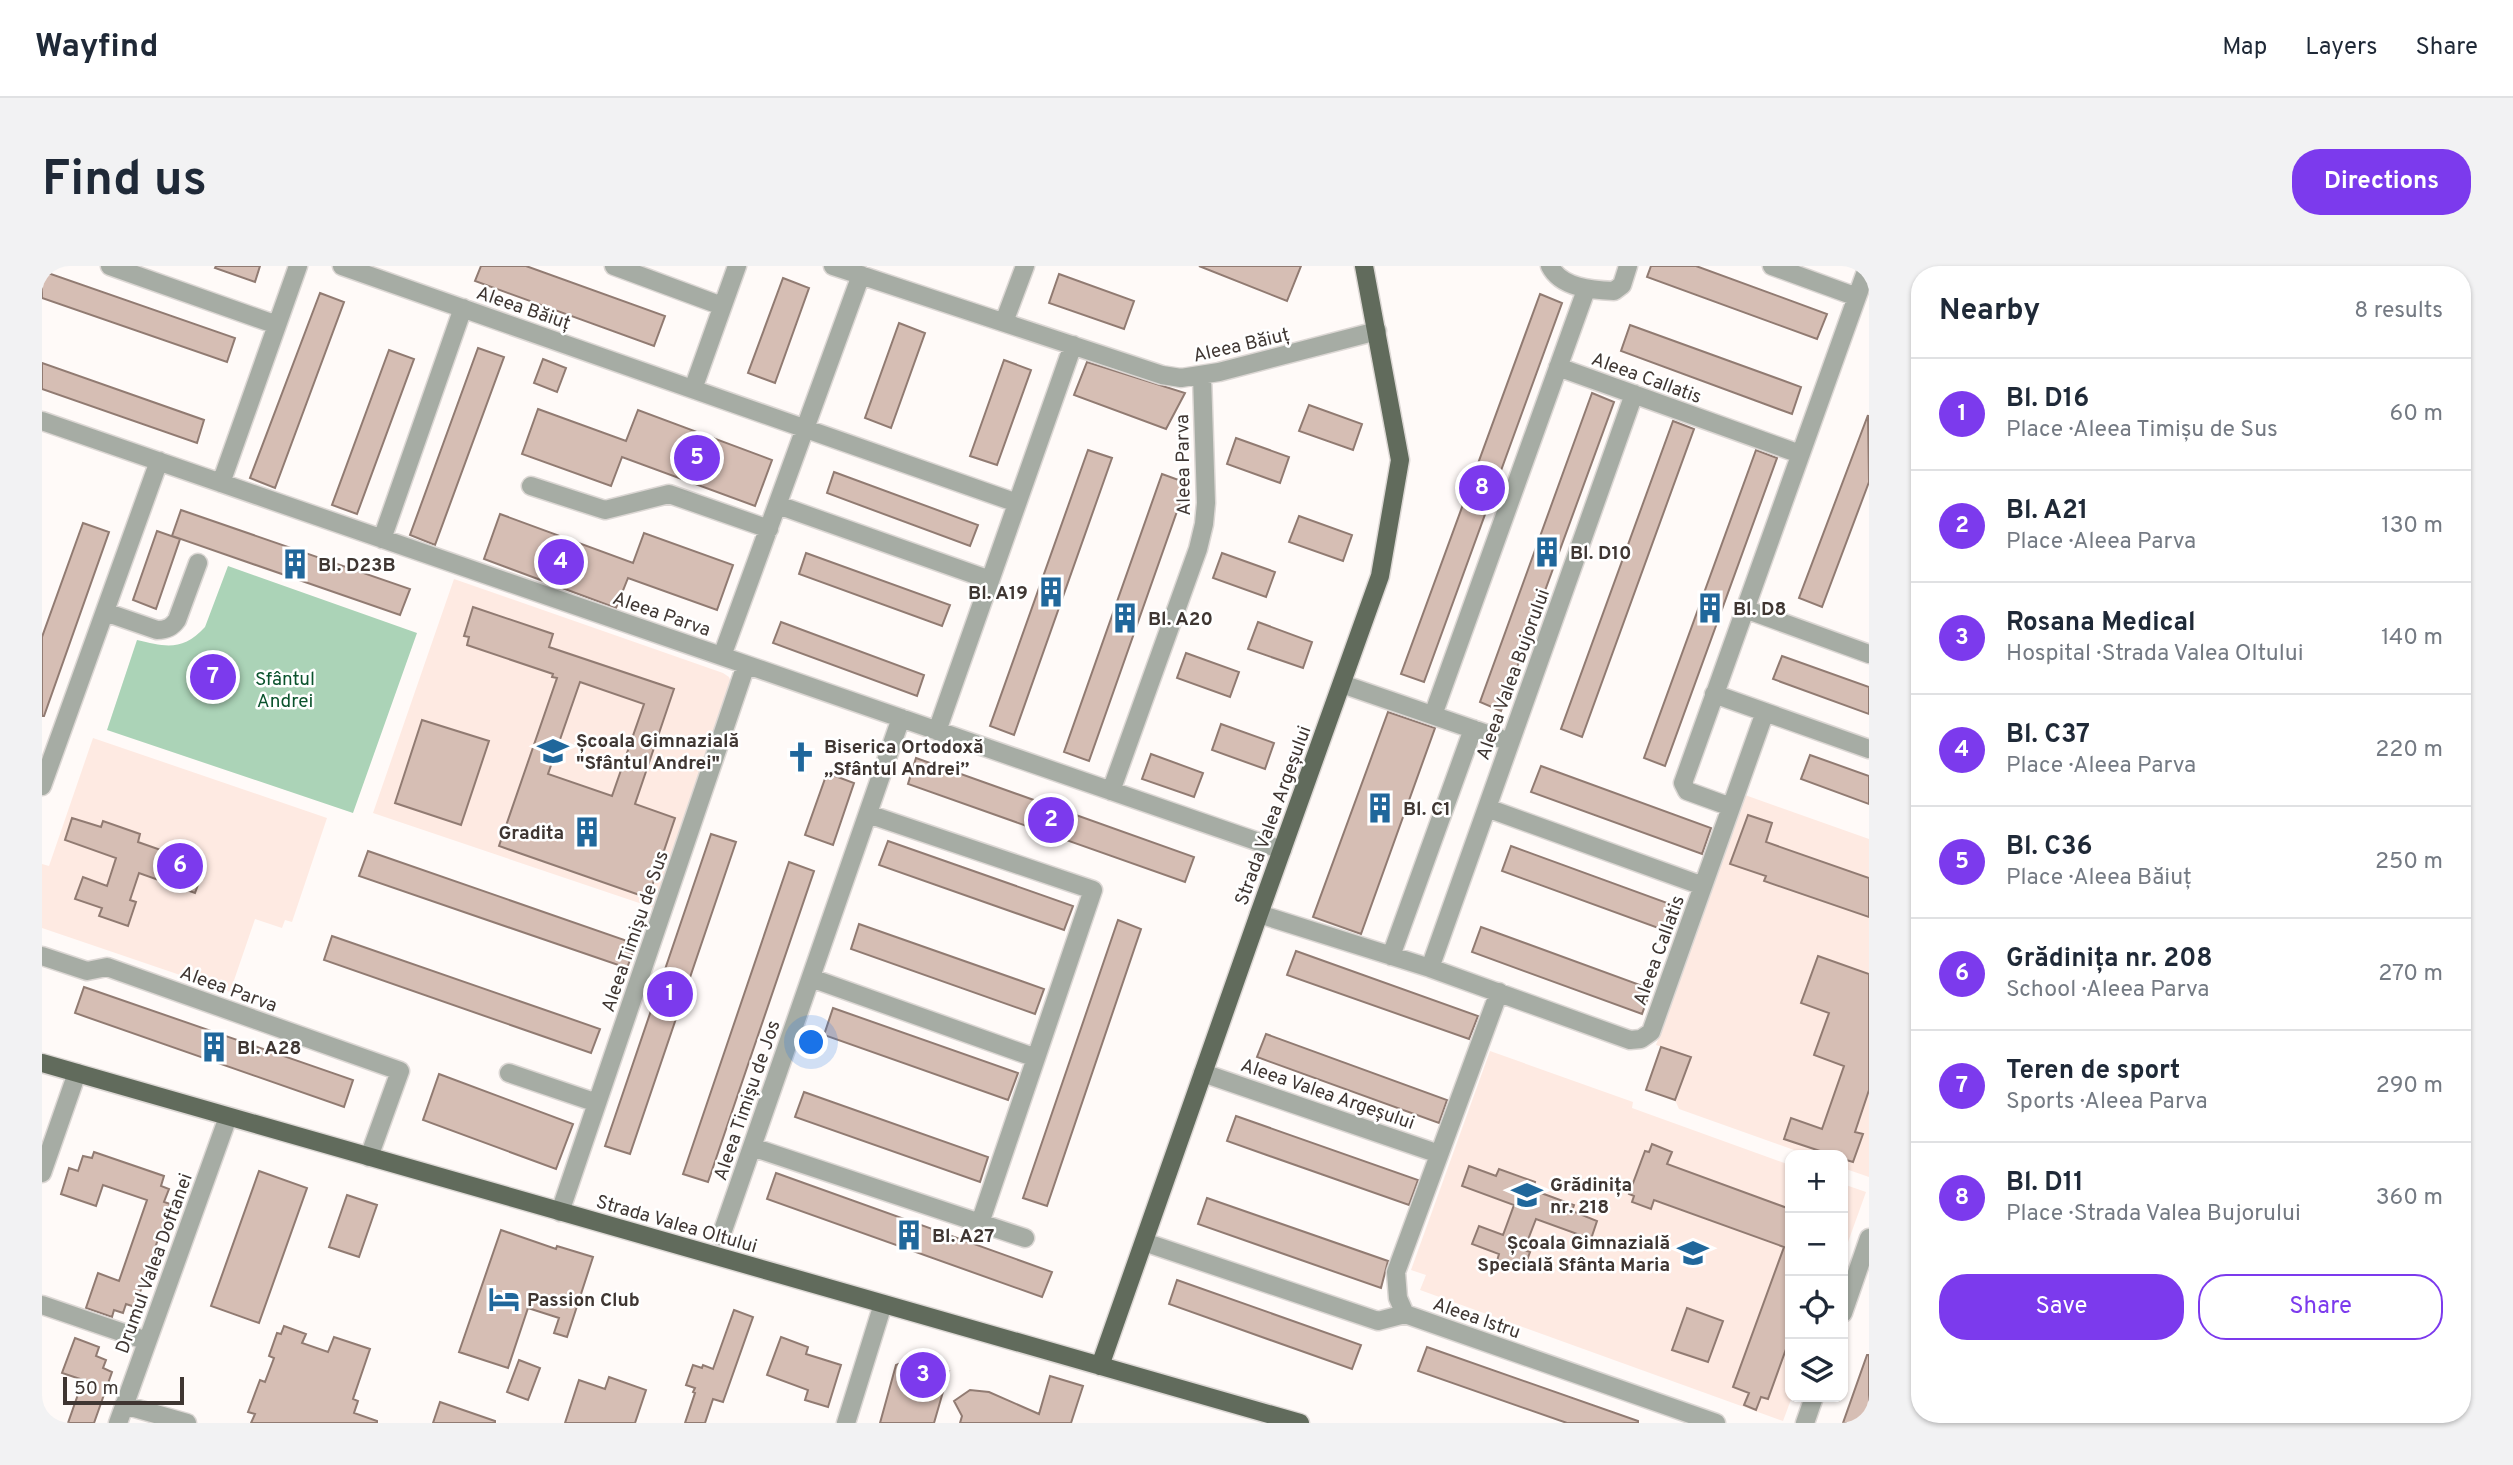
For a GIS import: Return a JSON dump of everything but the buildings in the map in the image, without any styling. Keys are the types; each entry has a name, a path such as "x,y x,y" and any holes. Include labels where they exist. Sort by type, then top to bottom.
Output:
{"main road":[{"name":"Strada Valea Argeșului","path":"1101,1366 1380,576 1399,474 1398,446 1364,266"},
{"name":"Strada Valea Oltului","path":"42,1063 1300,1423"}],"street":[{"path":"110,266 276,326"},
{"path":"221,483 298,266"},
{"name":"Aleea Băiuț","path":"342,266 1017,503"},
{"path":"614,266 722,306"},
{"path":"693,388 737,266"},
{"name":"Aleea Băiuț","path":"833,266 1162,375 1181,378 1202,376 1299,353 1377,331"},
{"path":"1004,322 1026,266"},
{"path":"1550,266 1555,276 1586,289 1614,291 1622,285 1629,266"},
{"path":"1772,266 1857,297"},
{"path":"1731,807 1686,791 1683,783 1868,266"},
{"path":"722,656 860,275"},
{"path":"1433,715 1586,289"},
{"path":"382,539 463,308"},
{"path":"937,731 1073,345"},
{"name":"Aleea Callatis","path":"1559,367 1800,454"},
{"name":"Aleea Parva","path":"1111,791 1198,549 1204,524 1206,503 1202,376"},
{"name":"Aleea Valea Bujorului","path":"1430,968 1634,394"},
{"name":"Aleea Parva","path":"42,421 1282,850"},
{"path":"43,783 159,461"},
{"path":"531,486 605,510 669,494 769,529"},
{"path":"778,505 990,580"},
{"path":"105,612 157,630 165,630 177,620 198,562"},
{"path":"1745,609 1869,654"},
{"name":"Aleea Timișu de Sus","path":"560,1212 746,665"},
{"path":"1342,684 1510,742"},
{"path":"1714,694 1869,749"},
{"name":"Aleea Callatis","path":"1259,914 1430,968 1630,1040 1641,1039 1651,1032 1765,712"},
{"name":"Aleea Timișu de Jos","path":"721,1236 901,718"},
{"name":"Aleea Valea Bujorului","path":"1391,956 1473,729"},
{"path":"1487,808 1703,886"},
{"path":"868,814 1093,890 980,1223"},
{"name":"Aleea Parva","path":"42,956 87,971 107,967 400,1071 369,1157"},
{"path":"811,978 1036,1058"},
{"path":"1405,1314 1398,1297 1396,1272 1499,992"},
{"path":"42,1174 77,1073"},
{"path":"509,1073 597,1103"},
{"name":"Aleea Valea Argeșului","path":"1203,1073 1439,1154"},
{"name":"Drumul Valea Doftanei","path":"118,1423 228,1117"},
{"path":"752,1147 1024,1238"},
{"path":"1848,1299 1869,1238"},
{"name":"Aleea Istru","path":"1144,1242 1378,1321 1405,1314 1716,1423"},
{"path":"846,1423 883,1304"},
{"path":"42,1305 148,1340"},
{"path":"1805,1423 1812,1402"},
{"path":"124,1405 187,1423"}],"shaded area":[{"name":"Școala Gimnazială \"Sfântul Andrei\"","path":"454,579 729,677 731,682 657,909 373,813"},
{"path":"93,738 327,818 292,922 285,920 282,928 255,919 230,992 42,928 42,864 49,866"},
{"path":"1745,795 1869,839 1869,1177 1848,1170 1848,1150 1794,1150 1679,1109 1675,1100 1690,1057 1656,1045"},
{"path":"1490,1051 1633,1102 1632,1108 1785,1163 1785,1402 1790,1402 1783,1421 1420,1290 1426,1275 1411,1270"},
{"path":"1848,1186 1866,1192 1848,1242"}],"green space":[{"name":"Sfântul Andrei","path":"228,566 417,633 353,813 107,730 137,640 174,645 197,635 205,627"}],"place":[{"name":"Bl. C36","path":"697,458"},
{"name":"Bl. D11","path":"1482,488"},
{"name":"Bl. D10","path":"1547,552"},
{"name":"Bl. C37","path":"561,562"},
{"name":"Bl. D23B","path":"295,564"},
{"name":"Bl. A19","path":"1051,592"},
{"name":"Bl. D8","path":"1710,608"},
{"name":"Bl. A20","path":"1125,618"},
{"name":"Teren de sport","path":"213,677"},
{"name":"Școala Gimnazială \"Sfântul Andrei\"","path":"553,751"},
{"name":"Biserica Ortodoxă „Sfântul Andrei”","path":"801,757"},
{"name":"Bl. C1","path":"1380,808"},
{"name":"Bl. A21","path":"1051,820"},
{"name":"Gradita","path":"587,832"},
{"name":"Grădinița nr. 208","path":"180,866"},
{"name":"Bl. D16","path":"670,994"},
{"name":"Bl. A28","path":"214,1047"},
{"name":"Grădinița nr. 218","path":"1527,1195"},
{"name":"Bl. A27","path":"909,1235"},
{"name":"Școala Gimnazială Specială Sfânta Maria","path":"1693,1253"},
{"name":"Passion Club","path":"504,1299"},
{"name":"Rosana Medical","path":"923,1375"}]}
